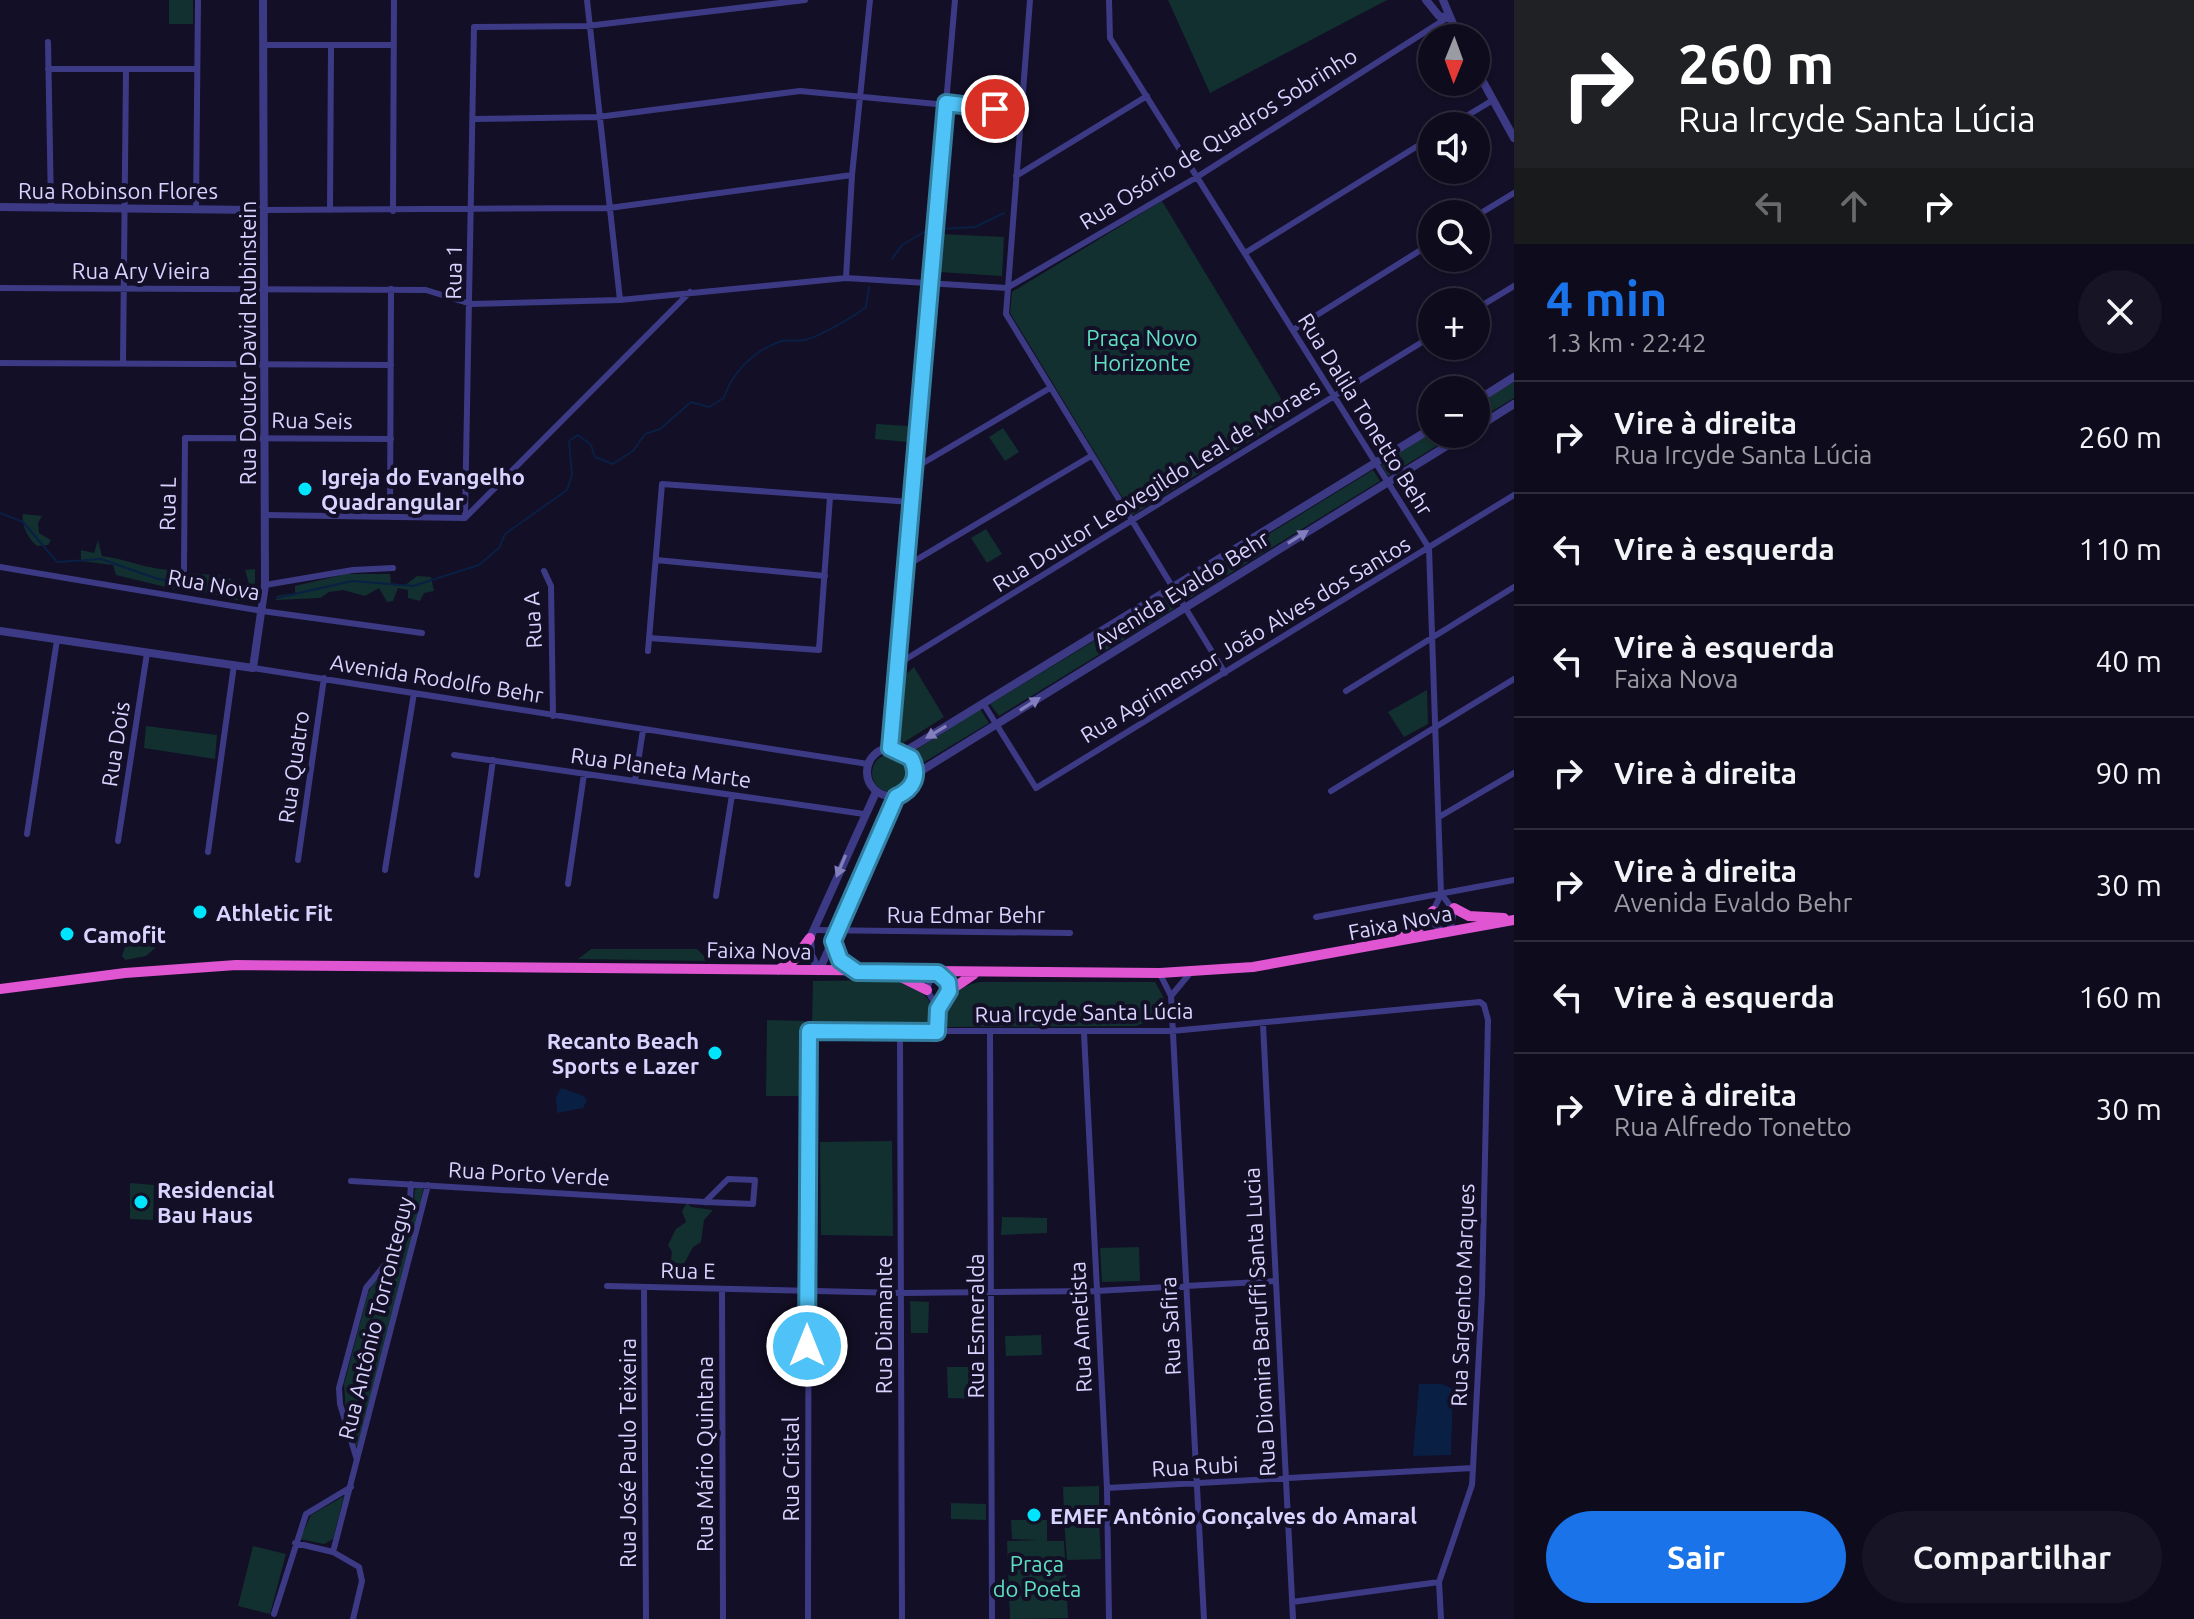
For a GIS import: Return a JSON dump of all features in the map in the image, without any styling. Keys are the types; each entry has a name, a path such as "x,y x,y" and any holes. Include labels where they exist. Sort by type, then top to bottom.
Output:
{"highway":[{"path":"1454,908 1469,916 1514,920"},
{"path":"1390,945 1423,925 1433,911"},
{"name":"Faixa Nova","path":"0,989 138,972 236,965 975,974 1191,972 1253,967 1390,945 1514,920"},
{"path":"777,971 793,961 812,934"},
{"path":"836,936 840,960 857,972"},
{"path":"890,973 927,990"},
{"path":"949,991 975,974"}],"street":[{"path":"196,208 198,0"},
{"name":"Rua Doutor David Rubinstein","path":"253,668 265,585 263,0"},
{"path":"393,211 394,0"},
{"path":"587,0 587,26 620,300"},
{"path":"587,26 805,0"},
{"path":"846,278 852,175 870,0"},
{"path":"890,748 955,0"},
{"path":"1030,0 1006,314 1225,673"},
{"name":"Rua Dalila Tonetto Behr","path":"1109,0 1110,38 1429,548 1441,894"},
{"path":"1426,0 1451,24"},
{"path":"1443,0 1449,11 1447,18"},
{"name":"Rua Osório de Quadros Sobrinho","path":"1007,288 1197,177 1447,18"},
{"name":"Rua 1","path":"465,518 474,27 587,26"},
{"path":"48,42 51,207"},
{"path":"265,45 393,45"},
{"path":"330,210 331,45"},
{"path":"48,69 197,69"},
{"path":"123,363 126,70"},
{"path":"473,119 598,117 800,91 1020,112"},
{"path":"1490,95 1514,138"},
{"path":"1016,176 1147,96"},
{"path":"1473,112 1493,100"},
{"path":"1245,253 1418,146"},
{"name":"Rua Robinson Flores","path":"0,207 427,212 609,208 852,175"},
{"path":"1490,208 1514,193"},
{"path":"1293,330 1418,252"},
{"name":"Rua Ary Vieira","path":"0,288 426,290 471,304 620,300 846,278 1007,288"},
{"path":"1490,301 1514,286"},
{"path":"390,517 391,289"},
{"path":"265,515 465,518 690,292"},
{"name":"Rua Doutor Leovegildo Leal de Moraes","path":"898,664 1418,345"},
{"path":"0,363 391,365"},
{"path":"1490,392 1514,377"},
{"path":"913,469 1050,388"},
{"path":"1490,419 1514,404"},
{"name":"Avenida Evaldo Behr","path":"904,752 1418,437"},
{"name":"Rua Seis","path":"185,438 391,439"},
{"name":"Rua L","path":"184,570 185,438"},
{"name":"Avenida Evaldo Behr","path":"916,774 1443,448"},
{"path":"906,566 1091,456"},
{"path":"648,651 662,484 911,502"},
{"name":"Rua Agrimensor João Alves dos Santos","path":"997,724 1036,788 1514,495"},
{"path":"649,638 819,650 830,497"},
{"path":"656,560 825,576"},
{"name":"Rua Nova","path":"0,567 262,611 422,633"},
{"path":"265,585 353,570 393,568"},
{"name":"Rua A","path":"544,571 551,586 553,716"},
{"path":"1346,691 1514,587"},
{"name":"Avenida Rodolfo Behr","path":"0,631 324,678 868,764"},
{"path":"27,834 57,640"},
{"name":"Rua Dois","path":"118,841 147,653"},
{"path":"208,852 234,665"},
{"name":"Rua Quatro","path":"298,860 324,678"},
{"path":"1331,791 1514,679"},
{"path":"385,870 414,693"},
{"path":"983,703 997,724"},
{"path":"635,781 643,730"},
{"path":"819,971 896,797 913,784 916,774 911,758 904,752 890,748 881,750 868,764 866,774 876,792 896,797"},
{"name":"Rua Planeta Marte","path":"454,755 864,814"},
{"path":"477,875 493,760"},
{"path":"1439,817 1514,773"},
{"path":"568,884 584,774"},
{"path":"819,971 811,955 812,934 876,792"},
{"path":"716,896 732,795"},
{"path":"1316,917 1514,880"},
{"path":"1441,894 1454,908 1453,921 1446,934 1434,924 1433,911 1441,894"},
{"name":"Rua Edmar Behr","path":"812,934 1070,933"},
{"path":"1160,973 1171,996 1191,972"},
{"path":"937,1032 938,1009 949,991 948,982 938,973 931,977 927,990 938,1009"},
{"name":"Rua Safira","path":"1171,996 1204,1619"},
{"name":"Rua Ircyde Santa Lúcia","path":"809,1031 1172,1031 1480,1002 1484,1005"},
{"name":"Rua Sargento Marques","path":"1439,1582 1472,1485 1482,1294 1488,1020 1484,1005"},
{"name":"Rua Diomira Baruffi Santa Lucia","path":"1263,1024 1293,1619"},
{"name":"Rua Cristal","path":"808,1619 809,1031"},
{"name":"Rua Diamante","path":"900,1032 902,1619"},
{"name":"Rua Esmeralda","path":"990,1033 994,1292 992,1619"},
{"name":"Rua Ametista","path":"1084,1033 1107,1488 1109,1619"},
{"name":"Rua Porto Verde","path":"351,1181 705,1202 753,1204 755,1180 728,1179 705,1202"},
{"name":"Rua Antônio Torronteguy","path":"357,1460 340,1404 339,1388 366,1288 405,1236 411,1184"},
{"name":"Rua Antônio Torronteguy","path":"333,1552 428,1185"},
{"name":"Rua E","path":"607,1286 901,1293 1096,1291 1275,1281"},
{"name":"Rua José Paulo Teixeira","path":"644,1287 646,1619"},
{"name":"Rua Mário Quintana","path":"722,1289 723,1619"},
{"name":"Rua Rubi","path":"1107,1488 1473,1468"},
{"path":"274,1614 306,1514 351,1487"},
{"path":"295,1543 351,1559 361,1573 353,1619"},
{"path":"1292,1602 1439,1582 1441,1619"}],"green space":[{"path":"169,0 193,0 193,24 169,24"},
{"path":"1168,0 1387,0 1210,93"},
{"name":"Praça Novo Horizonte","path":"1162,201 1291,415 1133,515 1010,313 1012,292"},
{"path":"941,234 1004,237 1002,276 939,272"},
{"path":"1514,382 1514,398 1490,413 1490,397"},
{"path":"876,424 909,426 908,442 875,439"},
{"path":"1003,428 1019,452 1005,461 989,437"},
{"path":"1418,441 1418,448 1433,448 1388,476 1381,464"},
{"path":"1373,470 1380,481 1187,600 1179,589"},
{"path":"23,514 42,516 38,523 39,533 51,540 48,545 37,546 31,539 24,527"},
{"path":"986,529 1002,554 987,563 971,538"},
{"path":"98,540 102,556 171,570 179,586 174,589 116,575 113,565 81,561 81,550 94,553"},
{"path":"255,569 255,600 241,601 185,588 186,573 227,576 243,589 249,584 245,570"},
{"path":"346,574 390,574 391,584 404,586 417,576 431,577 434,591 424,593 420,601 408,598 408,590 398,588 393,601 387,602 379,588 365,596 343,590 329,592 320,598 276,600 277,596 295,593 295,586"},
{"path":"1168,596 1175,608 999,716 990,704"},
{"path":"914,667 944,717 903,743 900,740 906,674"},
{"path":"1427,690 1428,724 1404,737 1388,712"},
{"path":"980,709 989,723 921,764 913,752"},
{"path":"146,726 217,735 215,759 144,748"},
{"path":"891,754 905,759 910,773 905,787 891,792 877,787 872,773 877,759"},
{"path":"148,935 155,941 155,948 146,956 125,960 122,956 125,947"},
{"path":"591,949 697,949 709,961 578,959"},
{"path":"897,980 926,996 932,1009 930,1027 812,1026 813,981"},
{"path":"980,982 1155,982 1164,998 1158,1017 1136,1026 945,1027 946,1009 952,996 963,987"},
{"path":"767,1020 804,1021 803,1096 766,1096"},
{"path":"892,1141 893,1236 821,1235 820,1142"},
{"name":"Residencial Bau Haus","path":"130,1183 154,1185 153,1220 130,1219"},
{"path":"415,1189 423,1189 418,1216 357,1448 346,1413 344,1384 368,1293 376,1278 401,1253 410,1235"},
{"path":"687,1203 691,1207 713,1210 704,1220 701,1242 693,1247 684,1264 674,1267 670,1265 672,1252 668,1245 676,1229 686,1222 682,1211"},
{"path":"1002,1217 1047,1218 1047,1233 1001,1235"},
{"path":"1139,1247 1140,1281 1102,1282 1100,1248"},
{"path":"910,1301 929,1302 928,1333 911,1333"},
{"path":"1041,1335 1042,1355 1006,1356 1005,1336"},
{"path":"947,1367 986,1367 985,1399 948,1398"},
{"path":"1099,1486 1099,1514 1064,1515 1063,1487"},
{"path":"344,1496 333,1539 324,1544 300,1539 311,1515"},
{"path":"951,1503 986,1504 986,1520 951,1519"},
{"path":"1099,1519 1101,1559 1067,1560 1064,1520"},
{"name":"Praça do Poeta","path":"1011,1520 1047,1520 1047,1541 1064,1541 1068,1618 1010,1619 1007,1541 1040,1540 1012,1539"},
{"path":"253,1546 286,1554 270,1614 238,1606"}],"water":[{"path":"561,1088 584,1096 587,1101 583,1108 557,1113 556,1097"},
{"path":"1419,1384 1442,1384 1453,1389 1451,1455 1413,1456"}],"waterway":[{"path":"942,229 975,227 1004,213"},
{"path":"892,259 902,245 926,231"},
{"path":"277,598 352,581 413,586 479,565 499,548 505,534 567,490 572,475 569,441 578,435 591,445 595,457 613,464 633,451 645,434 660,429 691,402 709,407 724,398 738,372 760,351 782,341 810,338 861,311 866,307 869,287"},
{"path":"0,513 23,522 57,562 101,559 158,579 253,595"}],"place":[{"name":"Igreja do Evangelho Quadrangular","path":"305,489"},
{"name":"Athletic Fit","path":"200,912"},
{"name":"Camofit","path":"67,934"},
{"name":"Recanto Beach Sports e Lazer","path":"715,1053"},
{"name":"Residencial Bau Haus","path":"141,1202"},
{"name":"EMEF Antônio Gonçalves do Amaral","path":"1034,1515"}],"route":[{"path":"807,1346 809,1031 937,1032 938,1009 949,991 948,982 938,973 857,972 840,960 833,941 896,797 913,784 916,774 911,758 898,749 890,748 946,103 995,109"}]}
